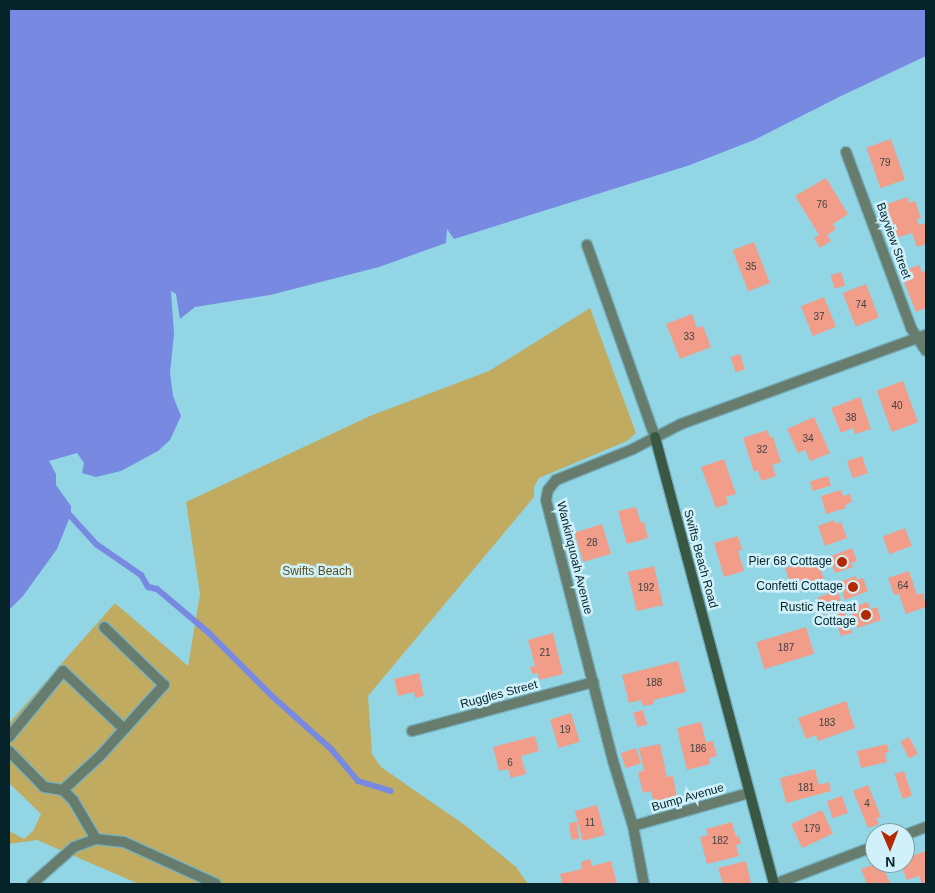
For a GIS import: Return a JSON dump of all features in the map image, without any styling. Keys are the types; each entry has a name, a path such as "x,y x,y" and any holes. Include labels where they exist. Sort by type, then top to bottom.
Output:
{"street":[{"name":"Bayview Street","path":"846,152 911,328 922,337 926,350"},
{"name":"Swifts Beach Road","path":"587,245 655,437 774,884"},
{"name":"Wankinquoah Avenue","path":"644,884 633,826 613,761 546,496 551,484 556,480 632,449 682,424 922,337"},
{"path":"63,790 100,756 164,685 104,627"},
{"path":"9,737 63,671 124,729"},
{"name":"Ruggles Street","path":"412,731 593,682"},
{"path":"9,751 44,787 63,790 73,800 96,839"},
{"name":"Bump Avenue","path":"633,826 749,793"},
{"path":"32,884 74,847 96,839 124,842 216,884"},
{"path":"774,884 865,850"}],"green space":[{"name":"Swifts Beach","path":"590,308 636,433 627,441 539,478 534,487 534,497 368,696 372,754 381,767 466,826 516,867 528,884 139,884 37,840 9,844 9,831 24,839 33,831 41,814 9,783 9,723 115,603 188,666 200,594 186,502 370,416 489,371"}],"water":[{"path":"9,9 926,9 926,56 754,140 690,165 454,239 447,229 446,243 379,267 270,295 195,307 180,319 176,294 171,291 174,334 170,373 173,396 181,416 170,440 158,451 121,471 96,477 82,473 84,463 77,453 49,461 56,474 56,485 71,506 71,514 57,549 23,596 9,610"}],"building":[{"path":"891,139 905,180 880,188 866,147"},
{"path":"826,178 848,214 833,224 836,229 827,235 831,241 820,248 814,238 819,235 795,196"},
{"path":"908,197 909,203 915,201 921,218 917,219 919,225 926,223 926,244 917,247 912,233 896,238 893,229 889,230 886,222 890,221 887,204"},
{"path":"754,242 770,283 748,291 733,250"},
{"path":"919,265 922,272 926,271 926,308 916,312 900,272"},
{"path":"841,272 845,285 835,289 830,275"},
{"path":"866,284 879,318 856,327 843,293"},
{"path":"824,297 836,327 813,336 801,306"},
{"path":"692,314 697,328 703,326 711,347 680,359 666,324"},
{"path":"740,354 745,369 735,372 730,357"},
{"path":"903,381 918,422 892,432 877,391"},
{"path":"860,397 871,429 855,434 853,428 841,433 831,408"},
{"path":"814,417 830,453 810,461 805,450 798,453 787,429"},
{"path":"767,430 770,437 773,437 781,462 772,465 776,476 761,481 758,470 754,472 743,438"},
{"path":"862,456 868,473 853,478 847,461"},
{"path":"724,459 736,494 726,497 728,504 716,508 701,467"},
{"path":"828,476 831,486 813,491 810,482"},
{"path":"841,490 843,496 850,494 852,502 845,505 846,508 826,514 821,496"},
{"path":"636,507 641,523 644,522 648,538 627,544 618,511"},
{"path":"834,520 835,524 841,522 847,538 825,546 818,526"},
{"path":"602,524 611,554 583,562 574,532"},
{"path":"905,528 912,546 889,554 883,537"},
{"path":"738,536 742,550 738,551 744,571 724,577 714,543"},
{"name":"Pier 68 Cottage","path":"852,548 857,561 851,563 853,567 835,573 829,557"},
{"path":"816,557 824,579 793,590 785,568"},
{"path":"654,566 663,605 637,611 628,572"},
{"path":"909,571 917,595 923,593 926,607 906,614 899,594 894,595 888,578"},
{"name":"Confetti Cottage","path":"856,576 857,580 863,578 868,591 845,600 839,582"},
{"path":"837,590 852,633 841,636 833,612 823,615 817,598"},
{"name":"Rustic Retreat Cottage","path":"868,602 870,609 877,607 881,620 857,628 850,608"},
{"path":"806,627 814,654 764,669 756,642"},
{"path":"553,633 563,674 539,680 538,673 532,674 530,667 535,666 528,640"},
{"path":"678,661 686,692 653,700 654,704 643,706 641,700 629,703 622,675"},
{"path":"419,673 424,696 415,698 414,692 398,696 394,679"},
{"path":"846,701 855,728 818,741 816,735 806,739 798,718"},
{"path":"643,710 647,724 638,727 633,713"},
{"path":"571,713 580,742 559,748 550,719"},
{"path":"701,722 706,742 713,741 717,756 709,758 710,764 687,770 677,728"},
{"path":"535,736 539,751 521,756 526,774 511,778 508,769 499,771 493,747"},
{"path":"909,737 918,754 909,758 900,742"},
{"path":"660,744 667,777 673,776 677,798 654,803 651,791 643,793 638,772 644,771 639,748"},
{"path":"887,744 889,752 885,753 887,762 861,768 857,751"},
{"path":"636,748 641,763 626,768 621,753"},
{"path":"815,769 819,785 829,782 831,791 786,803 780,778"},
{"path":"904,771 912,796 903,799 894,774"},
{"path":"868,785 881,817 876,818 878,823 866,823 853,791"},
{"path":"842,796 848,813 833,818 827,801"},
{"path":"597,805 605,835 583,841 575,811"},
{"path":"822,810 833,834 802,848 791,824"},
{"path":"577,822 579,839 571,840 569,823"},
{"path":"732,822 736,837 739,836 741,844 736,845 739,856 707,864 700,837 708,835 706,829"},
{"path":"926,851 926,884 922,884 919,876 907,880 904,873 915,873 915,855"},
{"path":"590,859 592,866 611,861 617,884 562,884 560,874 582,869 581,862"},
{"path":"746,861 751,884 723,884 718,868"},
{"path":"865,868 865,873 886,873 890,884 867,884 861,869"}],"waterway":[{"path":"66,511 96,544 141,575 148,587 157,589 209,633 272,696 331,749 358,781 391,791"}],"place":[{"name":"Pier 68 Cottage","path":"842,562"},
{"name":"Confetti Cottage","path":"853,587"},
{"name":"Rustic Retreat Cottage","path":"866,615"}]}
